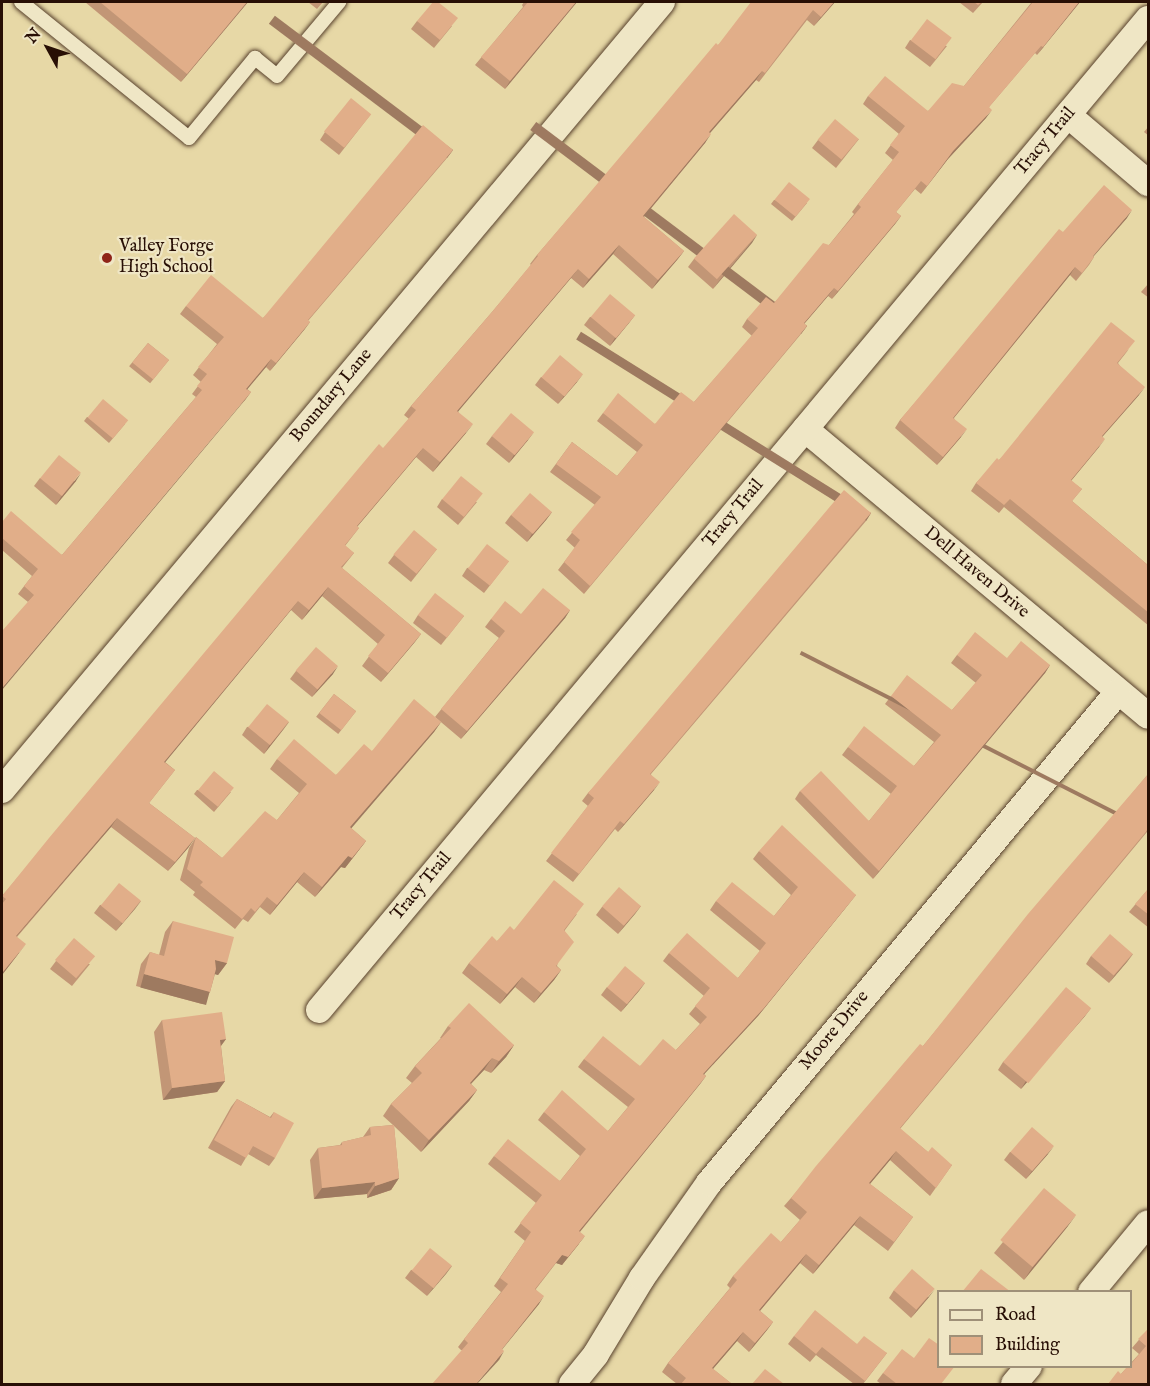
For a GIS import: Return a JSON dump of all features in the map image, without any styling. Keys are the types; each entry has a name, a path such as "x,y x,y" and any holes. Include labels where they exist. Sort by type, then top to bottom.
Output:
{"street":[{"name":"Boundary Lane","path":"2,790 662,2"},
{"name":"Tracy Trail","path":"319,1010 1149,19"},
{"path":"1068,115 1149,183"},
{"name":"Dell Haven Drive","path":"805,429 1149,716"},
{"name":"Moore Drive","path":"572,1384 596,1354 642,1278 709,1183 1118,692"},
{"path":"1093,1290 1149,1223"},
{"path":"1014,1384 1027,1368"}],"lane":[{"path":"21,2 189,138 255,58 277,76 339,2"}],"building":[{"path":"100,2 247,2 187,74"},
{"path":"433,2 438,2 458,18 440,40 417,21"},
{"path":"528,2 576,2 510,81 481,57"},
{"path":"751,2 834,2 821,17 813,10 765,73 762,71 709,132 711,134 643,216 684,251 658,280 619,245 589,279 578,269 457,411 473,424 440,462 423,448 357,526 359,528 345,545 354,553 341,567 421,634 388,673 368,656 385,635 328,587 309,610 298,601 164,762 175,770 149,803 195,838 175,862 117,818 16,936 26,944 2,973 2,904 6,899 2,896 379,444 383,448 416,410 411,406 716,43 718,45"},
{"path":"1033,2 1079,2 1043,47 1041,46 989,107 992,110 953,151 927,186 921,181 896,212 901,216 838,291 834,288 804,323 807,326 590,586 564,562 580,540 571,532 601,497 556,464 572,442 617,476 643,445 603,413 618,393 655,424 681,392 694,402 758,328 747,319 766,297 774,303 823,243 829,245 861,207 858,204 899,152 890,145 905,126 868,96 885,76 928,111 952,83 964,86"},
{"path":"927,19 952,38 936,59 911,41"},
{"path":"351,98 371,114 344,148 324,131"},
{"path":"835,119 859,139 841,160 818,140"},
{"path":"423,125 453,150 308,320 310,322 276,363 271,359 246,389 251,392 2,688 2,631 34,595 24,586 38,569 2,538 2,522 11,511 62,555 202,390 197,386 207,374 198,367 224,337 186,306 211,275 263,318"},
{"path":"789,182 810,199 796,217 775,200"},
{"path":"1104,185 1132,210 1093,256 1082,273 1075,267 953,418 967,429 943,457 900,420 1059,229 1063,232"},
{"path":"734,214 757,235 717,279 694,259"},
{"path":"610,294 635,315 616,338 591,317"},
{"path":"1111,322 1135,341 1117,363 1145,387 1102,436 1105,439 1071,480 1082,489 1072,501 1149,566 1149,613 1010,499 1004,505 976,483 997,458 999,460"},
{"path":"148,343 169,360 153,379 132,362"},
{"path":"560,355 583,374 564,396 541,377"},
{"path":"103,399 128,420 113,439 88,417"},
{"path":"511,413 534,432 515,455 492,436"},
{"path":"59,455 81,473 62,496 40,478"},
{"path":"461,476 483,494 464,517 442,499"},
{"path":"844,490 871,513 650,774 660,782 624,824 620,821 579,874 551,853 594,798 588,793"},
{"path":"530,493 552,512 533,534 511,515"},
{"path":"414,530 437,549 416,574 393,555"},
{"path":"487,544 509,561 490,586 468,568"},
{"path":"543,588 570,610 467,731 441,709 505,631 491,619 505,601 521,614"},
{"path":"435,593 464,616 447,638 418,615"},
{"path":"975,632 1007,658 1021,641 1050,665 879,871 800,791 821,771 869,821 897,786 848,747 864,726 914,766 941,735 891,696 907,675 952,710 982,675 957,655"},
{"path":"316,647 338,666 318,689 296,670"},
{"path":"334,694 356,711 341,730 319,713"},
{"path":"414,699 441,722 350,827 366,841 352,858 348,856 322,887 304,872 277,905 267,897 255,912 251,908 242,919 200,885 203,882 187,869 196,837 222,858 265,811 277,820 307,784 277,759 294,739 336,775 364,744 372,751"},
{"path":"267,704 289,722 270,745 248,727"},
{"path":"214,771 234,788 218,807 198,790"},
{"path":"1149,773 1149,828 900,1128 928,1152 932,1147 952,1165 936,1188 896,1151 869,1183 913,1217 894,1242 860,1216 819,1265 806,1254 759,1310 773,1322 755,1343 743,1332 712,1368 732,1384 681,1384 686,1378 668,1363 737,1280 733,1276 771,1233 781,1242 807,1212 791,1198 920,1044 923,1046 1028,914"},
{"path":"782,825 856,895 764,1008 703,1074 706,1076 579,1231 585,1236 568,1257 562,1255 535,1289 544,1296 502,1349 504,1351 476,1384 432,1384 468,1343 464,1339 508,1284 500,1278 531,1232 520,1223 542,1195 494,1156 508,1139 560,1181 586,1149 544,1112 562,1090 608,1131 635,1099 584,1059 603,1036 640,1066 663,1039 676,1050 707,1017 695,1006 710,988 669,953 687,933 738,978 766,943 716,901 732,882 774,916 798,887 759,851"},
{"path":"554,880 584,904 564,930 574,942 556,966 561,970 541,993 522,977 507,994 469,963 492,936 497,941 510,926 514,930"},
{"path":"119,883 141,901 123,923 101,906"},
{"path":"619,887 641,906 624,926 602,907"},
{"path":"1149,888 1149,915 1135,904"},
{"path":"173,921 234,937 227,963 215,960 216,969 210,992 144,974 150,952 164,956"},
{"path":"1110,934 1133,954 1114,976 1091,956"},
{"path":"74,938 95,956 76,978 55,960"},
{"path":"625,966 645,983 627,1004 607,987"},
{"path":"1066,987 1091,1008 1028,1083 1003,1062"},
{"path":"469,1003 514,1045 499,1061 492,1058 470,1083 477,1090 429,1140 391,1104 422,1073 415,1066 451,1028 448,1026"},
{"path":"222,1012 226,1039 220,1040 225,1081 172,1088 162,1020"},
{"path":"237,1099 271,1118 274,1112 294,1123 275,1158 253,1146 246,1158 214,1140"},
{"path":"394,1125 399,1178 375,1186 375,1182 322,1188 318,1148 342,1145 342,1142 371,1135 370,1127"},
{"path":"1032,1127 1054,1146 1032,1171 1010,1152"},
{"path":"1044,1188 1076,1215 1032,1267 1000,1240"},
{"path":"430,1248 452,1266 434,1288 412,1271"},
{"path":"912,1269 935,1289 916,1310 894,1290"},
{"path":"981,1269 1008,1290 964,1290"},
{"path":"815,1310 857,1344 864,1336 887,1353 865,1381 822,1347 816,1354 794,1336"},
{"path":"1149,1328 1149,1382 1146,1384 1108,1384 1118,1371 1121,1374 1126,1368 1132,1368 1132,1363 1146,1346 1138,1339"},
{"path":"929,1338 937,1344 937,1368 953,1368 941,1384 897,1384 883,1373 902,1349 914,1358"},
{"path":"765,1369 784,1384 752,1384"}],"place":[{"name":"Valley Forge High School","path":"107,258"}]}
